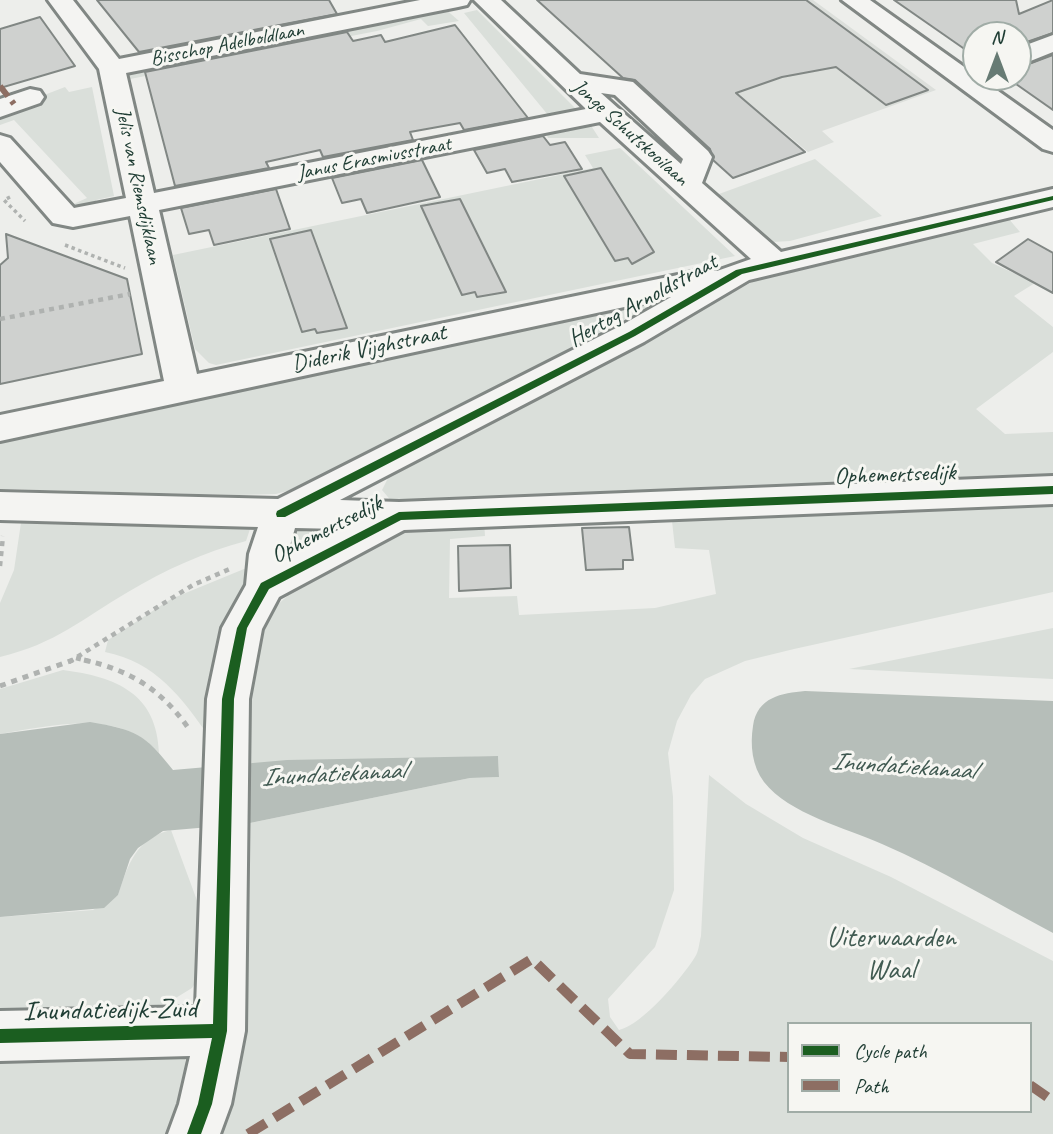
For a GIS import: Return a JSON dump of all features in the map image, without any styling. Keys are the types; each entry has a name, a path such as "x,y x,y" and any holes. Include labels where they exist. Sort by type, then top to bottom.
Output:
{"street":[{"name":"Jelis van Riemsdijklaan","path":"60,0 112,68 183,388"},
{"name":"Bisschop Adelboldlaan","path":"112,68 458,0"},
{"name":"Jonge Schutskooilaan","path":"486,0 606,113 775,264"},
{"path":"831,0 829,6 913,65 962,74"},
{"path":"854,0 962,73"},
{"path":"1032,52 1053,43"},
{"path":"572,81 622,88 698,157 687,185"},
{"path":"986,91 1053,143"},
{"path":"0,109 30,97"},
{"name":"Janus Erasmiusstraat","path":"0,144 64,216 74,218 606,113"},
{"name":"Hertog Arnoldstraat","path":"281,514 632,334 739,272 1053,198"},
{"name":"Diderik Vijghstraat","path":"0,428 739,272"},
{"name":"Ophemertsedijk","path":"0,506 399,516 1053,490"},
{"name":"Ophemertsedijk","path":"194,1134 205,1104 220,1031 228,699 242,628 266,570 281,514"},
{"name":"Ophemertsedijk","path":"266,570 399,516"},
{"name":"Inundatiedijk-Zuid","path":"0,1035 220,1031"}],"path":[{"path":"0,319 160,288"},
{"path":"0,685 35,676 76,658 167,598 215,574 266,570"},
{"path":"76,658 120,668 171,703 198,742 226,754"}],"shaded area":[{"path":"724,0 813,0 936,90 822,131 834,142 808,152 743,98 731,101"}],"green space":[{"path":"443,7 459,21 428,26 421,19 377,31 130,79 128,69"},
{"path":"477,10 577,110 548,115 464,13"},
{"path":"65,87 69,92 92,87 114,196 96,200 98,207 73,210 69,206 87,198 14,120 0,125 0,112"},
{"path":"590,124 599,138 548,138 545,131"},
{"path":"620,148 735,256 216,365 209,363 195,349 173,255 593,168 585,155"},
{"path":"815,159 882,216 790,241 773,242 719,194"},
{"path":"1008,218 1020,232 973,244 992,263 1035,283 1014,296 1053,327 1053,352 976,409 1005,434 1053,432 1053,482 393,503 382,490 388,478 407,464 775,270"},
{"path":"674,294 310,485 276,494 238,495 0,489 0,437"},
{"name":"Uiterwaarden Waal","path":"1053,498 1053,592 745,661 705,679 691,695 677,721 668,753 673,797 674,890 655,947 608,999 610,1017 619,1030 628,1026 661,1000 696,955 701,936 709,775 746,804 803,838 891,877 1053,961 1053,1134 221,1134 232,1071 245,824 470,778 499,777 498,756 238,764 245,674 250,646 258,629 271,612 308,580 371,544 412,530 484,521 485,536 450,539 449,598 517,596 519,615 655,608 716,594 709,550 675,548 671,512"},
{"path":"22,516 242,525 250,529 246,541 171,569 53,638 0,657 0,603 14,570"},
{"path":"289,525 348,525 278,560"},
{"path":"244,569 249,571 229,630 210,738 178,696 153,673 123,657 105,652 108,640 171,599"},
{"path":"1053,628 1053,679 849,669"},
{"path":"63,670 100,677 130,692 142,702 151,716 159,753 143,739 125,730 105,725 63,725 0,734 0,689"},
{"path":"171,830 206,925 203,971 192,988 166,1004 61,1017 0,1017 0,917 93,910 118,895 130,863 141,846 149,839"},
{"path":"0,1053 177,1054 185,1059 188,1073 175,1134 0,1134"}],"water":[{"name":"Inundatiekanaal","path":"805,691 1053,701 1053,933 925,864 819,819 775,793 764,782 754,762 752,741 755,716 772,698"},
{"name":"Inundatiekanaal","path":"90,722 138,735 154,748 173,770 287,760 498,756 499,777 470,778 245,824 163,831 138,848 130,859 118,895 104,908 0,917 0,734"}],"building":[{"path":"97,0 329,0 337,14 139,52"},
{"path":"537,0 806,0 928,90 886,105 836,67 782,77 736,93 805,152 733,178 713,160 710,149 635,80 623,78"},
{"path":"894,0 1016,0 1019,14 1053,0 1053,33 1032,40 1032,21 962,21 962,47"},
{"path":"40,17 75,66 0,88 0,29"},
{"path":"455,25 528,118 464,130 460,123 410,132 413,140 323,157 320,150 266,162 269,168 175,186 145,72 347,32 353,41 381,35 385,42"},
{"path":"1053,55 1053,110 1026,91 1032,91 1032,63"},
{"path":"543,136 550,145 565,142 582,169 512,182 505,169 487,173 474,150"},
{"path":"422,160 440,197 367,213 361,199 342,203 332,178"},
{"path":"601,168 654,252 632,264 628,258 615,261 564,176"},
{"path":"276,189 290,229 214,245 209,230 189,234 181,208"},
{"path":"460,199 506,292 477,297 475,292 462,295 421,206"},
{"path":"311,230 347,328 317,333 315,329 302,332 270,239"},
{"path":"6,234 127,279 142,354 0,384 0,265 8,258"},
{"path":"1028,239 1053,253 1053,293 996,262"},
{"path":"629,527 633,560 623,560 623,569 586,570 582,528"},
{"path":"510,545 511,588 459,591 458,546"}],"marked path":[{"path":"0,86 14,104"},
{"path":"248,1134 336,1077 532,959 630,1054 787,1057"},
{"path":"1032,1086 1053,1101"}],"cycle path":[{"path":"281,514 632,334 739,272 1053,198"},
{"path":"194,1134 205,1104 220,1031 228,699 242,628 265,586 399,516 1053,490"},
{"path":"0,1036 220,1031"}]}
